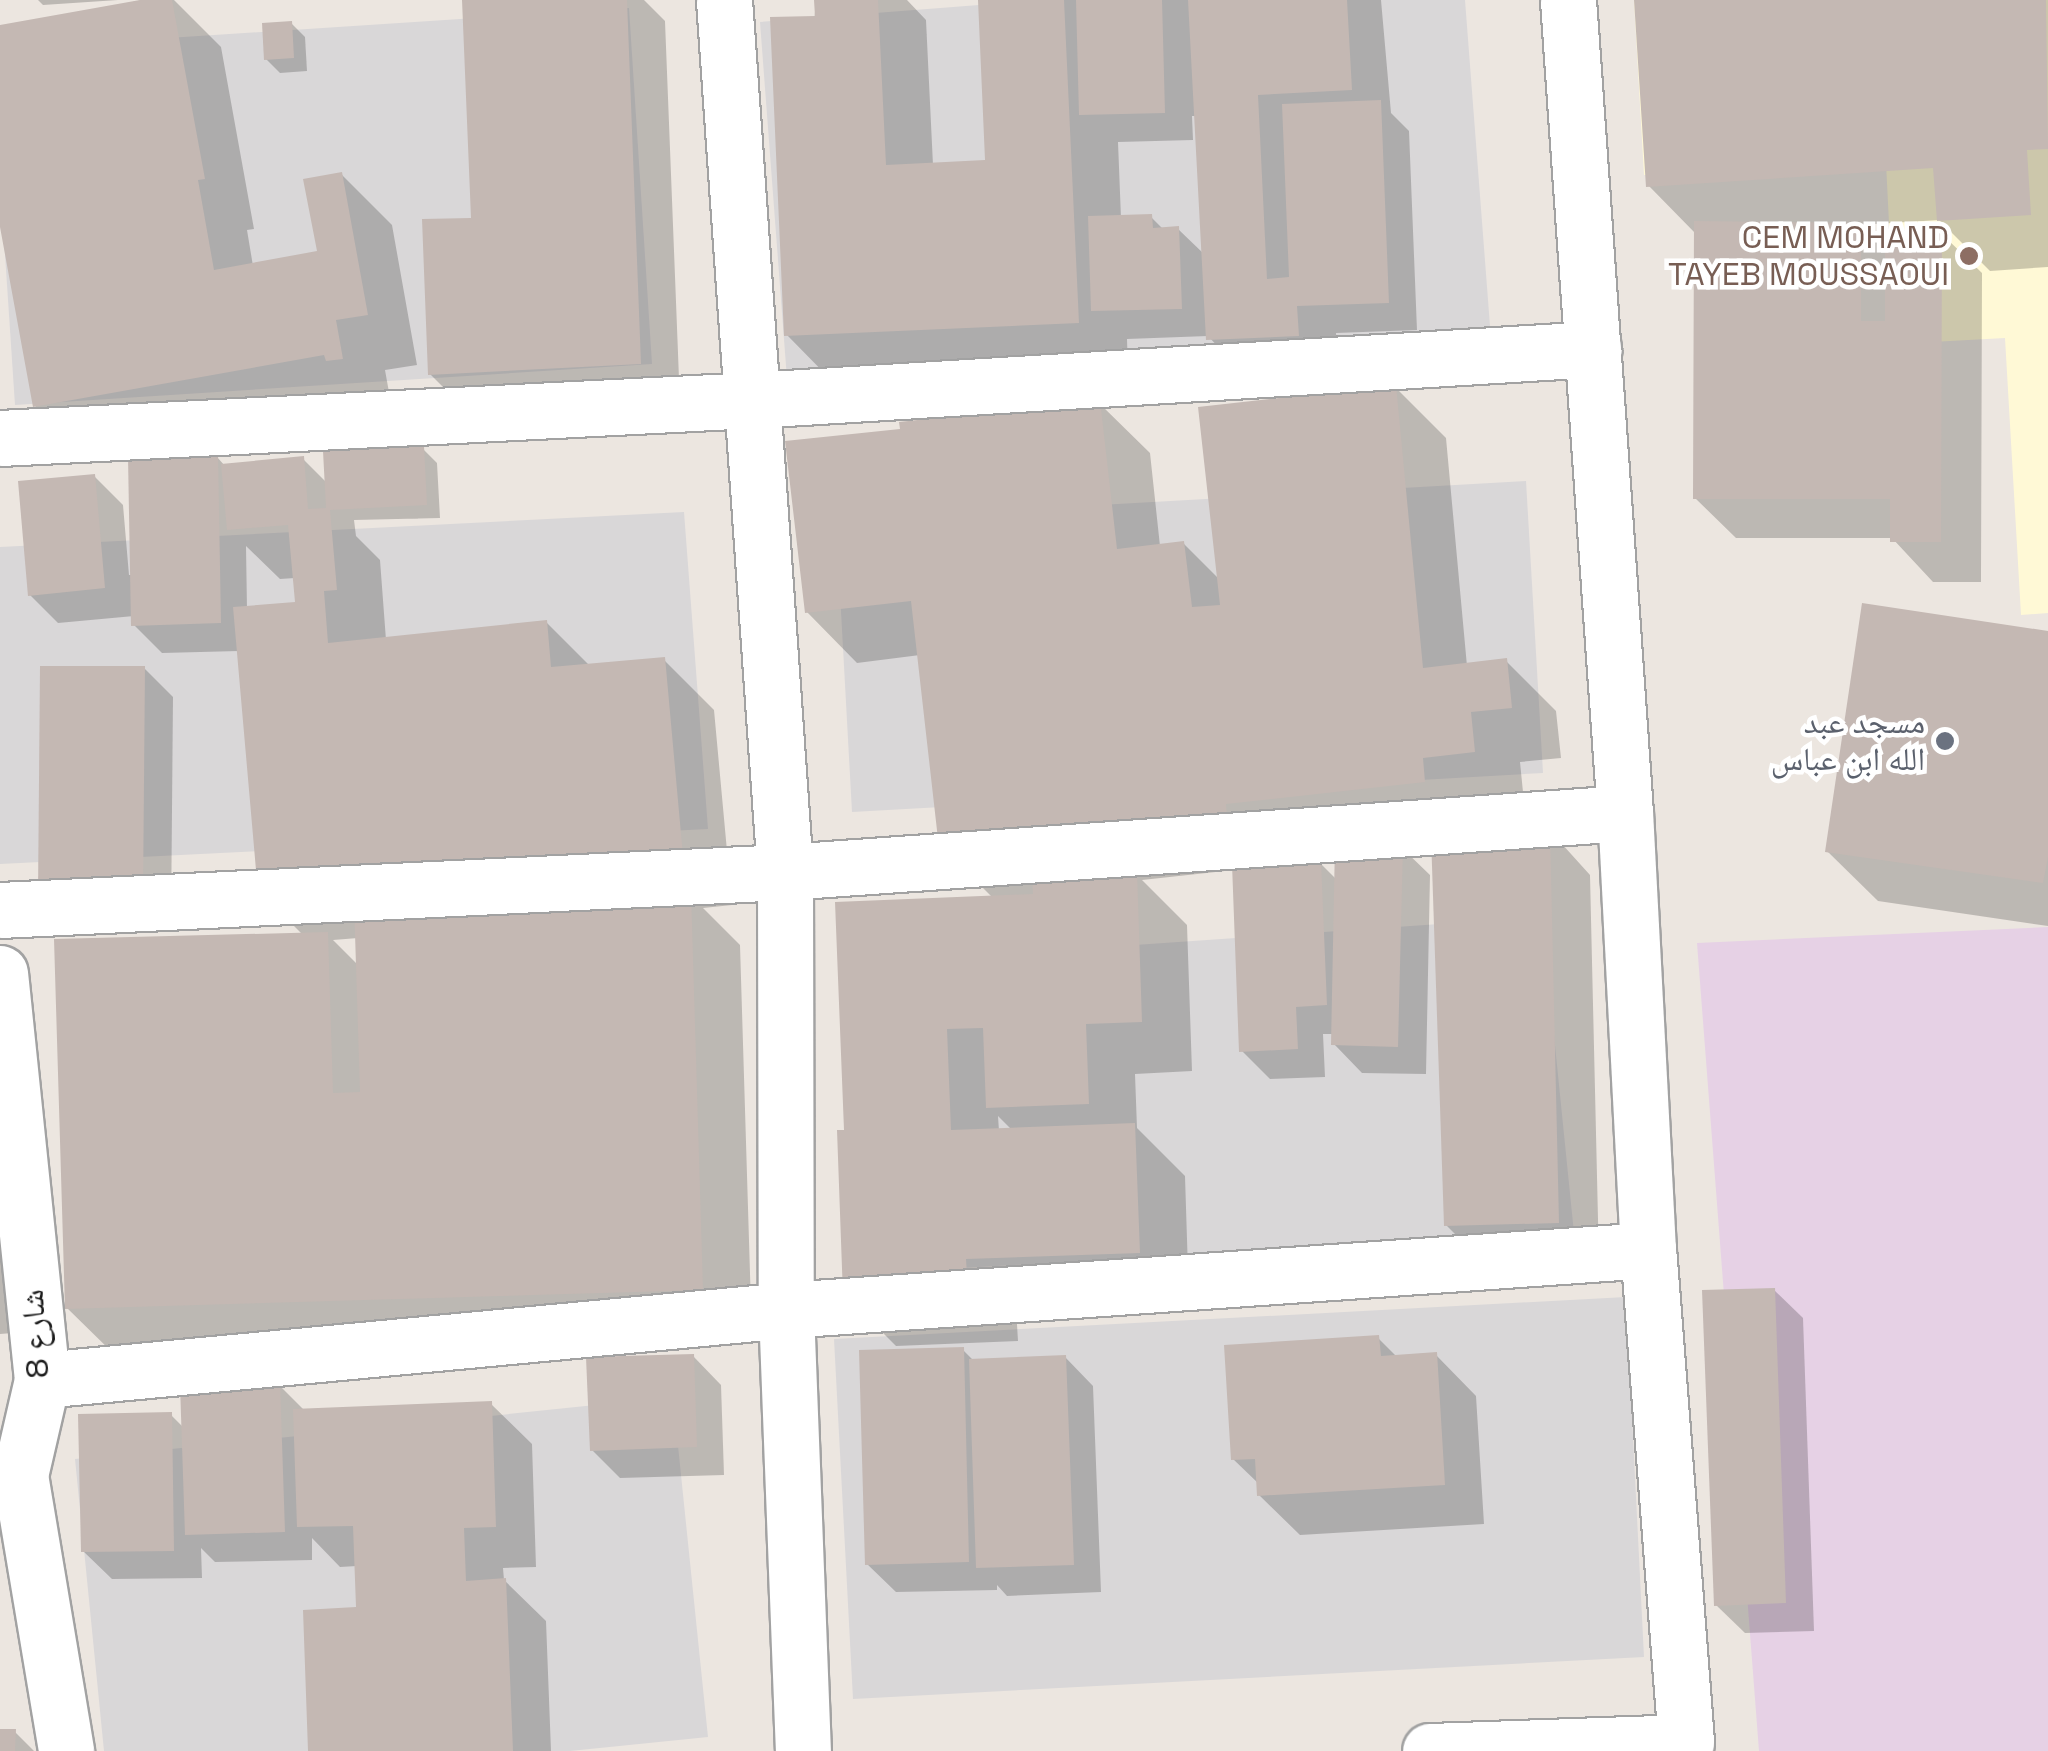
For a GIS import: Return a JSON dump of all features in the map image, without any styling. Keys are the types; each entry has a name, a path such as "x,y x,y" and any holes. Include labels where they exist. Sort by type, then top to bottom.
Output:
{"street":[{"path":"724,0 786,872 786,1310 802,1751"},
{"path":"1444,1750 1686,1742 1648,1250 1624,813 1568,0"},
{"path":"0,438 753,400 1594,349"},
{"path":"0,910 786,872 1624,813"},
{"name":"شارع 8","path":"0,973 42,1380 20,1475 66,1751"},
{"path":"42,1380 786,1310 1648,1250"}],"shaded area":[{"path":"1045,0 1465,0 1491,339 788,392 760,22"},
{"name":"CEM MOHAND TAYEB MOUSSAOUI","path":"1634,0 2048,0 2048,613 2021,615 2005,338 1895,344 1886,163 1644,175"},
{"path":"629,8 652,364 15,405 0,179 0,49"},
{"path":"1526,481 1543,773 852,812 836,520"},
{"path":"684,512 708,829 0,864 0,547"},
{"path":"1542,917 1574,1233 875,1273 859,964"},
{"path":"2048,927 2048,1751 1759,1751 1697,943"},
{"path":"1626,1297 1644,1657 853,1699 834,1339"},
{"path":"673,1397 708,1737 570,1751 104,1751 75,1459"}],"building":[{"path":"140,0 172,0 205,179 198,180 214,270 317,251 303,179 342,172 368,315 336,320 343,359 326,361 324,355 33,407 0,227 0,25"},
{"path":"462,0 627,0 641,364 428,375 422,219 471,218"},
{"path":"814,0 878,0 886,165 985,160 978,0 1064,0 1079,323 784,336 770,17 815,16"},
{"path":"1076,0 1162,0 1165,113 1079,115"},
{"path":"1188,0 1347,0 1352,90 1258,95 1267,279 1289,277 1282,104 1381,100 1389,303 1297,306 1299,336 1206,340"},
{"name":"CEM MOHAND TAYEB MOUSSAOUI","path":"1634,0 2046,0 2048,149 2027,150 2031,215 1937,221 1933,168 1646,187"},
{"path":"292,21 294,58 264,60 262,23"},
{"path":"1152,214 1153,228 1179,226 1182,309 1091,311 1088,216"},
{"path":"1694,221 1861,223 1861,321 1885,321 1885,230 1942,230 1941,542 1890,542 1890,499 1693,499"},
{"path":"1396,385 1423,668 1507,658 1512,708 1471,712 1475,752 1423,758 1425,782 1226,804 1227,816 939,848 911,601 805,613 785,441 900,429 899,422 1100,400 1117,549 1184,541 1192,607 1220,605 1198,407"},
{"path":"424,446 427,505 330,510 337,590 324,591 328,643 547,620 551,667 665,657 683,856 258,893 233,607 295,602 288,525 227,530 221,464 304,456 308,509 326,508 323,451"},
{"path":"218,455 221,623 131,626 128,456"},
{"path":"95,474 105,588 28,596 18,481"},
{"name":"مسجد عبد الله ابن عباس","path":"1862,603 2048,631 2048,857 2043,883 1825,852"},
{"path":"40,666 145,666 143,894 38,894"},
{"path":"1550,832 1559,1223 1444,1226 1431,836"},
{"path":"1335,843 1403,844 1398,1047 1331,1045"},
{"path":"1321,861 1327,1005 1296,1007 1298,1049 1239,1052 1232,864"},
{"path":"1137,872 1142,1022 1086,1024 1089,1104 986,1108 983,1028 947,1029 951,1130 1135,1123 1140,1253 966,1259 968,1291 843,1296 837,1130 844,1130 835,902 1033,894 1032,876"},
{"path":"691,892 703,1290 65,1309 54,939 328,932 333,1093 360,1092 354,902"},
{"path":"1775,1288 1786,1603 1714,1606 1702,1290"},
{"path":"1379,1335 1381,1356 1437,1352 1445,1485 1257,1496 1255,1459 1231,1460 1224,1345"},
{"path":"964,1347 969,1562 865,1565 859,1350"},
{"path":"694,1354 697,1447 590,1451 586,1357"},
{"path":"1066,1355 1074,1565 976,1568 969,1359"},
{"path":"280,1382 285,1532 185,1535 180,1385"},
{"path":"492,1401 496,1527 464,1528 466,1581 506,1578 513,1751 308,1751 303,1610 356,1607 353,1526 297,1527 293,1409"},
{"path":"172,1412 174,1551 81,1552 78,1414"},
{"path":"0,1729 16,1729 15,1751 0,1751"}],"place":[{"name":"CEM MOHAND TAYEB MOUSSAOUI","path":"1969,256"},
{"name":"مسجد عبد الله ابن عباس","path":"1945,741"}]}
